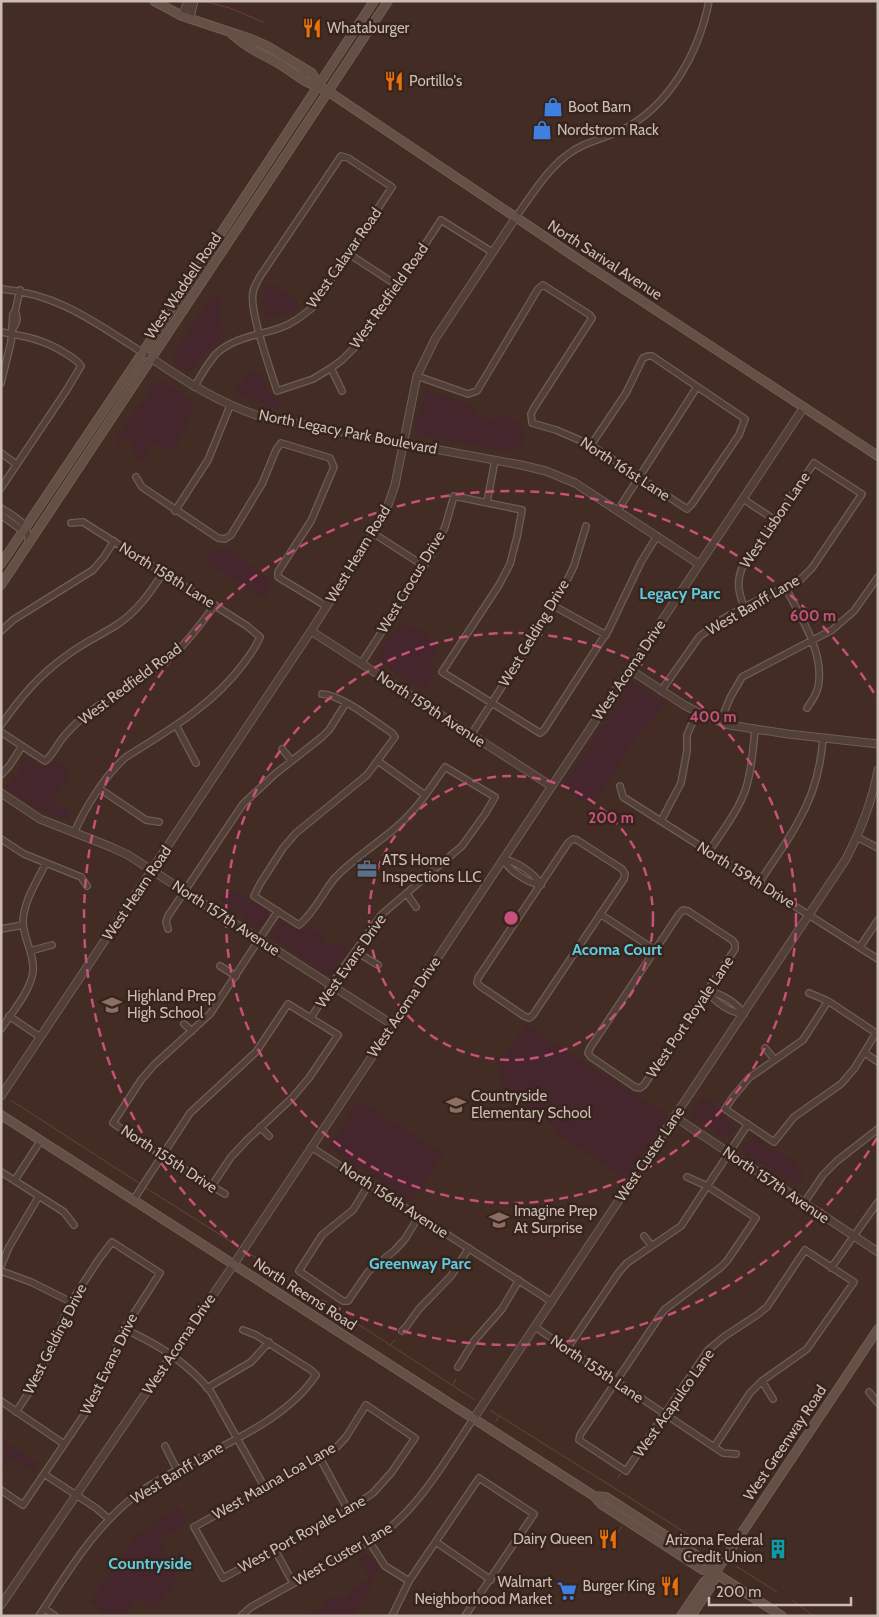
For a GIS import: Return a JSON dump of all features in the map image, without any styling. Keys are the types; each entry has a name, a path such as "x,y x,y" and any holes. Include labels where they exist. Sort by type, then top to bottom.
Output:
{"main road":[{"name":"North Sarival Avenue","path":"154,1 186,17 232,34 251,38 294,61 312,73 319,86 878,456"},
{"name":"West Waddell Road","path":"1,564 374,1"},
{"path":"370,29 376,10 382,1"},
{"name":"West Waddell Road","path":"1,585 388,1"},
{"name":"North Reems Road","path":"1,1115 474,1418 703,1570 715,1573 782,1616"},
{"name":"West Greenway Road","path":"681,1616 704,1582 715,1573 878,1329"},
{"name":"West Greenway Road","path":"691,1616 712,1585 715,1573"}],"street":[{"path":"186,17 188,1"},
{"path":"186,17 194,1"},
{"name":"West Hearn Road","path":"1,1096 310,631 386,512 395,485 417,376 435,339 492,252 546,176 566,156 582,146 622,130 655,109 694,49 705,24 709,1"},
{"name":"West Calavar Road","path":"194,387 217,353 234,342 282,328 299,319 312,308 392,188 348,158 341,156 259,278 252,293 260,334"},
{"name":"West Redfield Road","path":"260,334 277,391 313,379 342,360 363,339 442,220 492,252"},
{"path":"348,254 398,286"},
{"name":"North 161st Lane","path":"417,376 468,394 473,394 477,391 538,289 543,285 592,318 534,408 531,414 532,422 591,445 687,509 739,435 745,419 697,386"},
{"name":"North Legacy Park Boulevard","path":"1,289 20,290 55,300 71,308 194,387 230,406 278,421 495,460 561,476 582,487 699,564"},
{"path":"1,383 8,358 14,321 17,315 20,290"},
{"path":"1,332 12,332 53,345 77,361 81,366 1,488"},
{"path":"591,445 626,393 643,358 652,356 697,386 618,510"},
{"path":"331,368 342,391"},
{"path":"175,511 208,460 230,406"},
{"name":"West Acoma Drive","path":"1,1605 234,1264 804,407"},
{"path":"136,477 142,487 175,511 218,538 225,539 231,535 262,484 280,443 330,458 334,467 323,496 311,521 278,572 278,577 326,606"},
{"path":"1,453 16,464"},
{"path":"495,460 487,502 522,510 510,564 499,585 442,672 540,733 606,635 641,562 658,536"},
{"name":"West Banff Lane","path":"661,690 699,637 744,607 800,580 812,568 862,494 814,463"},
{"name":"West Lisbon Lane","path":"744,607 739,592 738,578 742,568 814,463"},
{"name":"West Crocus Drive","path":"361,664 433,552 445,527 454,496 487,502"},
{"path":"743,499 775,520"},
{"path":"1,508 24,528 29,535 28,544"},
{"path":"1,515 24,528"},
{"name":"North 158th Lane","path":"71,523 83,522 215,605 260,637 258,644 234,676 212,699 176,725"},
{"name":"West Gelding Drive","path":"471,735 554,606 574,566 586,526"},
{"path":"373,533 424,566"},
{"path":"1,632 13,620 93,570 114,541"},
{"path":"1,725 19,698 42,675 68,654 117,625 135,611 151,592 163,573"},
{"path":"720,722 730,698 742,677 832,630 854,612 878,577"},
{"path":"786,588 812,642 818,663 819,680 816,694 807,708"},
{"name":"West Redfield Road","path":"22,746 45,761 61,740 84,716 132,685 174,654 192,635 215,605"},
{"path":"554,606 606,635"},
{"name":"North 159th Avenue","path":"310,631 551,786"},
{"path":"629,669 696,712 720,722 755,730 878,744"},
{"path":"322,694 331,694 392,733 395,737 367,775 296,833 283,848 254,896 299,925 306,920 335,879 402,822 425,795 378,761"},
{"path":"168,929 166,922 168,916 243,804 322,737 329,730 346,703"},
{"path":"661,821 681,784 687,750 687,735 696,712"},
{"path":"74,833 80,820 117,764 176,725 196,763"},
{"path":"709,852 744,793 750,776 755,730"},
{"path":"1,732 22,746 1,775"},
{"path":"759,883 800,820 814,784 822,753 823,738"},
{"path":"282,749 292,761"},
{"name":"West Evans Drive","path":"311,1018 331,985 381,915 462,846 495,797 445,767 425,795"},
{"name":"West Custer Lane","path":"241,1616 251,1607 392,1526 413,1505 552,1302 846,859 857,837 873,794 878,770"},
{"name":"North 159th Drive","path":"620,786 623,797 878,959"},
{"path":"100,789 146,820 159,822"},
{"name":"North 157th Avenue","path":"1,793 40,819 122,852 393,1025"},
{"path":"857,837 878,848"},
{"path":"1,839 24,854 81,877 88,886"},
{"path":"572,839 577,840 622,869 625,874 624,879 600,914 533,1015 529,1018 477,983 478,978 572,839"},
{"path":"503,859 507,866 525,875 534,884 541,885"},
{"path":"1,1029 24,994 33,974 30,951 23,924 29,898 46,863"},
{"path":"407,894 416,907"},
{"name":"West Port Royale Lane","path":"684,910 688,910 735,944 735,949 707,991 644,1086 640,1088 635,1087 588,1053 679,914 684,910"},
{"path":"184,1024 192,1031 210,1014 278,912"},
{"path":"600,914 655,950"},
{"path":"860,947 878,920"},
{"path":"1,928 23,924"},
{"path":"30,951 52,945"},
{"path":"355,950 378,965"},
{"path":"220,966 236,976"},
{"path":"707,991 712,998 722,1001 736,1013 744,1014"},
{"path":"809,993 828,1001 876,1033 854,1069 841,1084 794,1117 774,1142 725,1109 732,1097 749,1078 803,1040 828,1001"},
{"path":"134,1199 190,1112 256,1052 288,1004 338,1035 309,1078 292,1098 231,1157 211,1187"},
{"path":"9,1016 40,1037"},
{"name":"North 155th Drive","path":"192,1031 154,1064 141,1080 113,1123 162,1156 225,1194"},
{"path":"765,1048 775,1060"},
{"path":"864,1053 878,1062"},
{"name":"North 157th Avenue","path":"675,1117 878,1252"},
{"path":"567,1349 627,1263 681,1226 748,1124"},
{"path":"260,1127 268,1136"},
{"path":"804,1203 823,1176 837,1161 878,1129"},
{"path":"15,1180 41,1140"},
{"name":"North 156th Avenue","path":"311,1147 552,1302"},
{"path":"1,1172 64,1212 74,1225"},
{"path":"615,1381 664,1310 727,1261 756,1218 707,1186 687,1177"},
{"path":"369,1184 353,1210 322,1235 298,1272 343,1301 348,1301 368,1272 395,1250 405,1239 419,1216"},
{"path":"1,1266 9,1247 39,1196"},
{"path":"714,1447 750,1393 762,1381 808,1349 854,1282 831,1268 878,1202"},
{"path":"644,1236 652,1246"},
{"name":"West Gelding Drive","path":"16,1412 37,1380 71,1302 112,1242"},
{"name":"West Evans Drive","path":"1,1490 23,1504 88,1410 124,1328 160,1273 112,1242"},
{"path":"402,1331 419,1309 451,1276 469,1248"},
{"name":"West Acapulco Lane","path":"615,1381 578,1440 626,1471 708,1350 767,1307 805,1250 831,1268"},
{"path":"1,1271 31,1282 71,1302"},
{"path":"458,1368 474,1341 502,1309 520,1280"},
{"name":"North 155th Lane","path":"535,1327 723,1453 736,1454"},
{"path":"124,1328 194,1373 207,1388 265,1488"},
{"path":"207,1388 251,1362 269,1342 256,1334 243,1330"},
{"name":"West Banff Lane","path":"39,1616 96,1534 109,1519 140,1492 237,1438 289,1406 309,1385 316,1375 269,1342"},
{"path":"762,1381 774,1399"},
{"path":"869,1392 878,1403"},
{"path":"1,1401 64,1444"},
{"name":"West Port Royale Lane","path":"223,1578 348,1510 380,1487 415,1438 366,1405"},
{"name":"West Mauna Loa Lane","path":"223,1578 194,1526 335,1449 346,1437 366,1405"},
{"path":"164,1446 177,1470"},
{"path":"320,1458 348,1510"},
{"path":"44,1474 109,1519"},
{"path":"392,1616 409,1581 479,1478 534,1514 465,1616"},
{"path":"368,1541 385,1566 409,1581"},
{"path":"436,1542 491,1580"},
{"path":"275,1550 293,1583"},
{"path":"44,1608 55,1616"}],"shaded area":[{"path":"273,284 300,306 289,312 266,318 263,303 267,285"},
{"path":"214,295 221,300 219,322 225,336 206,351 191,372 186,371 172,360 174,354 210,298"},
{"path":"252,371 260,372 268,391 279,400 281,405 276,409 257,400 239,396 235,390"},
{"path":"163,381 193,402 186,426 175,449 152,444 144,459 135,460 132,440 125,437 118,445 116,444 116,439 134,411 143,403 151,385"},
{"path":"427,391 457,400 472,407 477,415 486,419 505,416 522,425 524,442 510,451 422,436 414,428"},
{"path":"230,550 268,581 271,586 264,598 210,564 207,557 212,551"},
{"path":"404,624 424,631 428,638 440,646 430,665 432,679 428,687 421,687 407,682 379,658 388,638"},
{"path":"632,682 665,702 657,715 639,732 593,806 562,787"},
{"path":"26,758 36,765 45,768 55,761 71,774 52,800 58,806 70,810 70,818 66,821 29,804 6,786 20,771 20,760"},
{"path":"225,890 236,890 250,902 265,907 269,915 259,929 250,925 240,911 225,907 220,897"},
{"path":"281,921 301,931 311,926 327,944 342,944 346,951 330,976 271,937"},
{"path":"526,1025 670,1117 625,1179 559,1134 547,1119 504,1091 496,1058 505,1056"},
{"path":"704,1098 716,1104 718,1112 735,1127 729,1136 720,1137 706,1123 691,1117 695,1106"},
{"path":"359,1100 443,1154 412,1201 329,1147"},
{"path":"755,1136 768,1148 781,1153 797,1165 795,1168 805,1174 798,1184 743,1154 744,1144"},
{"path":"1,1438 38,1464 35,1472 11,1457 1,1470"},
{"path":"178,1507 186,1519 183,1527 159,1539 178,1578 154,1610 138,1598 123,1616 107,1616 90,1601 136,1536"},
{"path":"367,1554 379,1568 366,1596 352,1616 303,1616 321,1609 331,1598 347,1597 354,1588 368,1580 368,1574 359,1560"}],"waterway":[{"path":"207,2 230,8 263,22"},
{"path":"12,1101 139,1183"},
{"path":"146,1188 235,1244"},
{"path":"250,1254 475,1400"},
{"path":"390,1345 395,1340"},
{"path":"453,1385 456,1379"},
{"path":"490,1410 713,1550"},
{"path":"496,1421 499,1416"},
{"path":"618,1478 620,1474"},
{"path":"618,1532 622,1527"},
{"path":"736,1566 777,1592"},
{"path":"792,1600 814,1616"}],"place":[{"name":"Whataburger","path":"312,28"},
{"name":"Portillo's","path":"394,81"},
{"name":"Boot Barn","path":"553,107"},
{"name":"Nordstrom Rack","path":"542,130"},
{"name":"ATS Home Inspections LLC","path":"367,869"},
{"name":"Highland Prep High School","path":"112,1005"},
{"name":"Countryside Elementary School","path":"456,1105"},
{"name":"Imagine Prep At Surprise","path":"499,1220"},
{"name":"Dairy Queen","path":"608,1539"},
{"name":"Arizona Federal Credit Union","path":"778,1549"},
{"name":"Burger King","path":"670,1586"},
{"name":"Walmart Neighborhood Market","path":"567,1591"}],"district":[{"name":"Legacy Parc","path":"680,593"},
{"name":"Acoma Court","path":"617,949"},
{"name":"Greenway Parc","path":"420,1263"},
{"name":"Countryside","path":"150,1563"}]}
